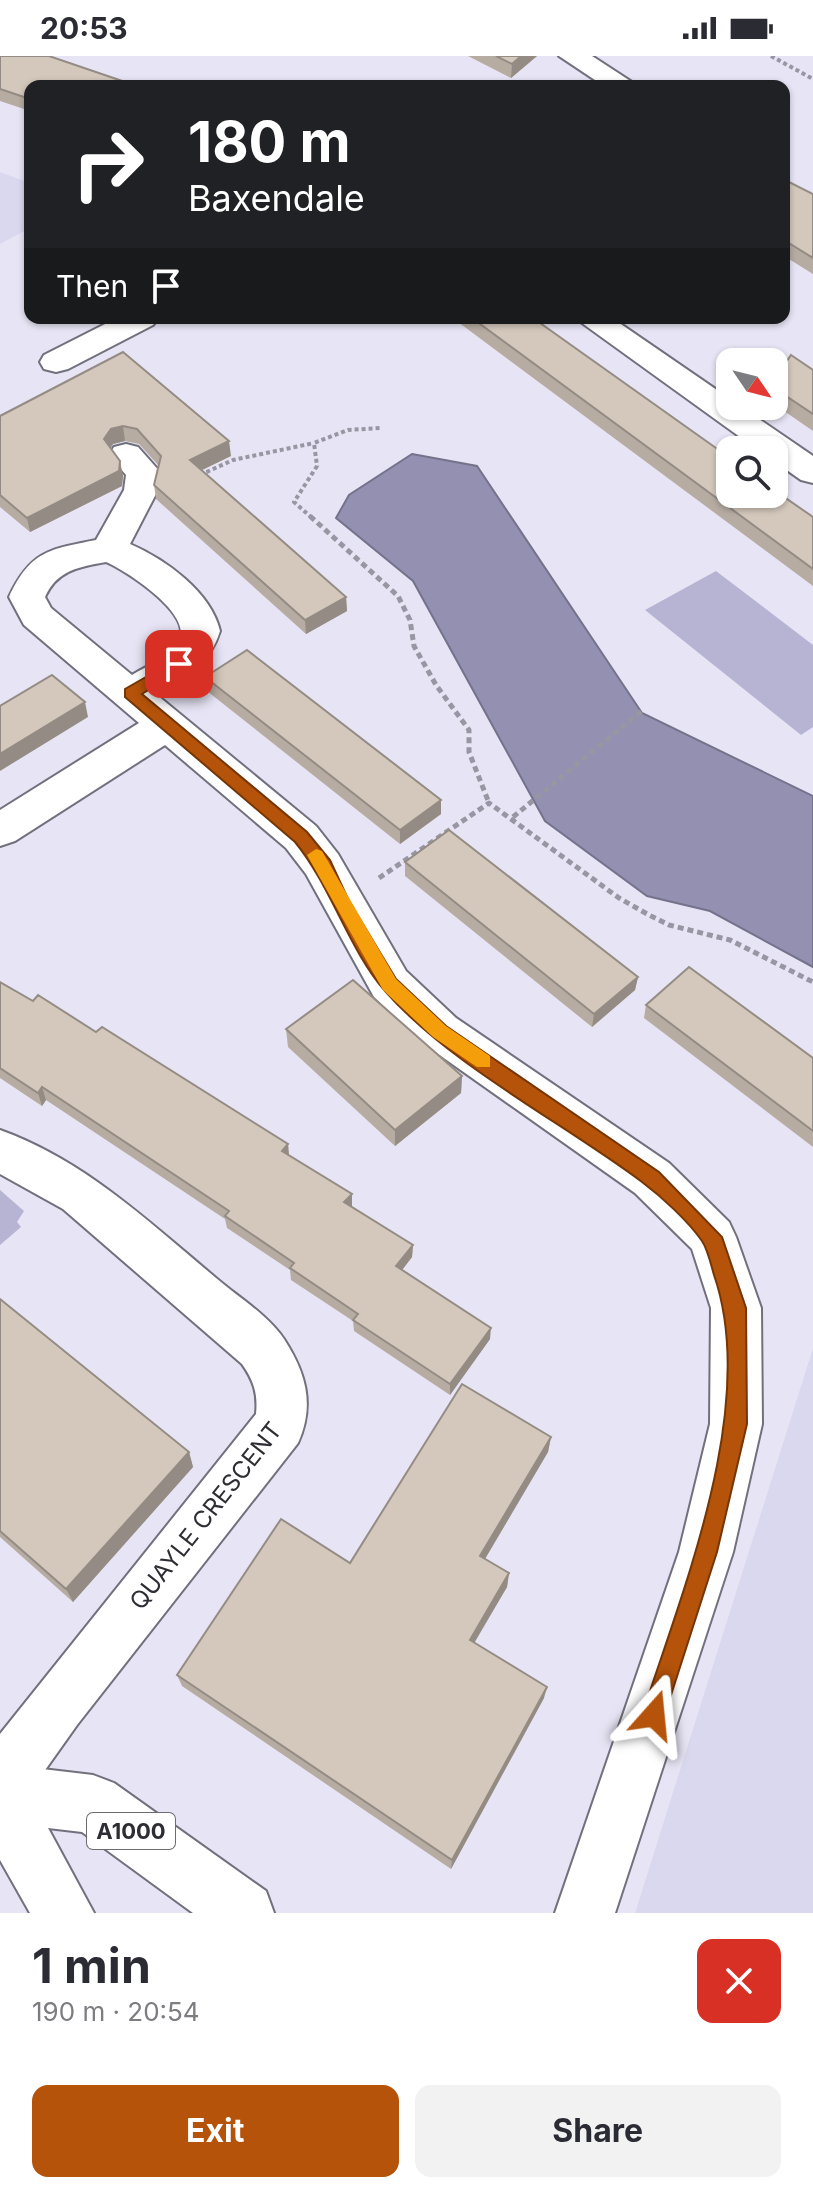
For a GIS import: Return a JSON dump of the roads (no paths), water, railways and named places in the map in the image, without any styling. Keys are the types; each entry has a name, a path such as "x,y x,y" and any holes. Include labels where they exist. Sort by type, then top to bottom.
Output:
{"street":[{"path":"573,56 602,80"},
{"path":"56,362 130,324"},
{"path":"600,324 813,472"},
{"path":"109,549 141,490 144,473 126,455"},
{"path":"131,693 179,664 196,647 201,631 197,613 139,562 109,549 57,560 36,577 27,597 37,616 301,837 323,865 341,903 390,984 440,1031 652,1178 712,1237 736,1308 736,1424 706,1552 585,1913"},
{"path":"0,830 168,724"},
{"name":"QUAYLE CRESCENT","path":"0,1150 80,1194 260,1347 277,1370 284,1395 280,1425 57,1705 0,1783"},
{"name":"A1000","path":"0,1793 93,1804 244,1913"},
{"path":"0,1803 64,1913"}]}
